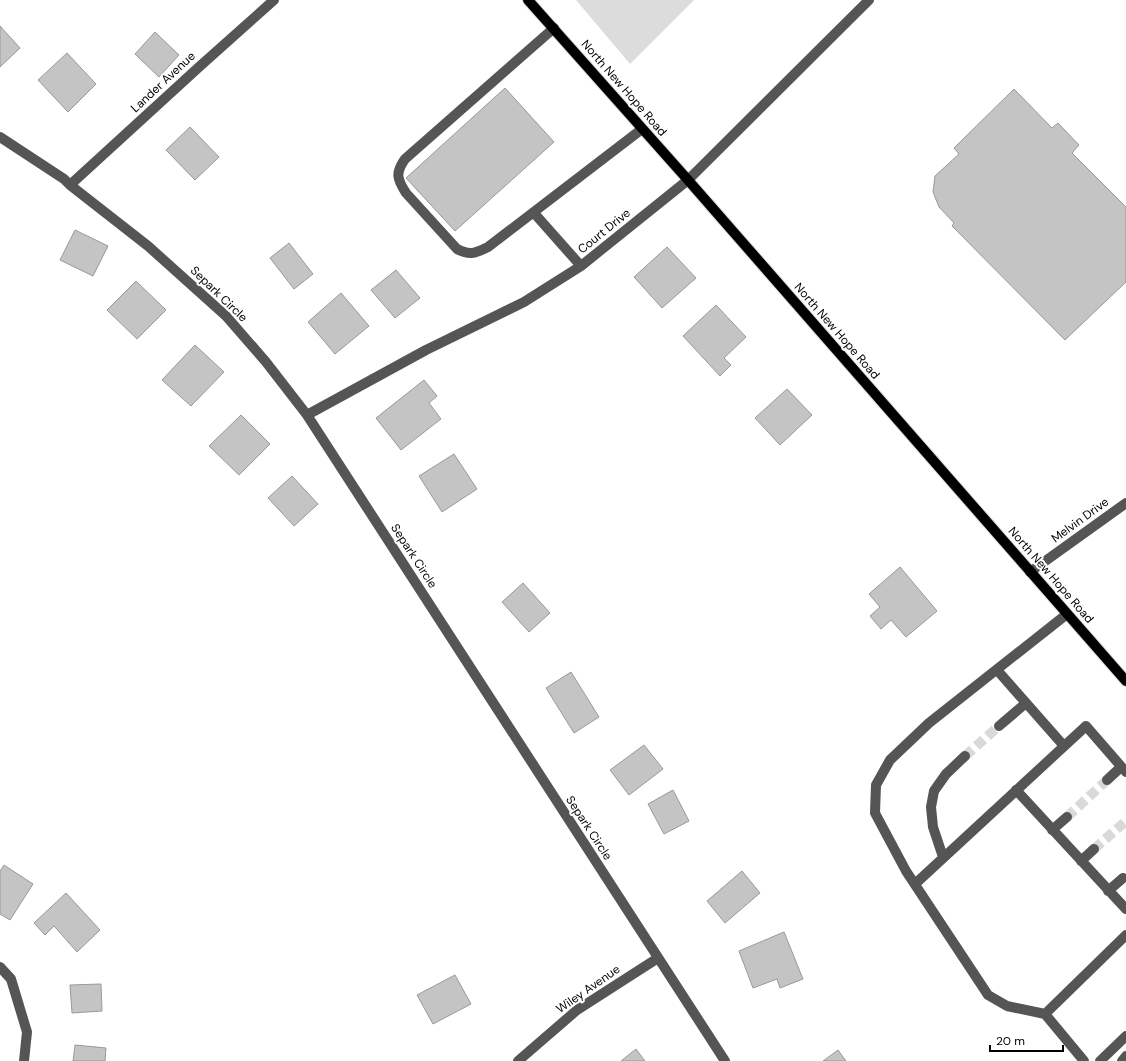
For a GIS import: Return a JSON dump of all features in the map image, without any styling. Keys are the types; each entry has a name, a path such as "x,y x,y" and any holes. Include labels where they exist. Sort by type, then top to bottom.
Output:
{"main road":[{"name":"North New Hope Road","path":"528,0 688,180 1126,681"}],"street":[{"name":"Lander Avenue","path":"70,185 274,0"},
{"name":"Court Drive","path":"307,415 426,350 524,302 581,266 688,180 869,0"},
{"path":"554,28 405,158 399,167 398,176 400,184 406,193 457,249 464,253 476,253 488,247 534,213 642,129"},
{"name":"Separk Circle","path":"0,137 64,179 148,246 226,316 266,362 307,415 725,1061"},
{"path":"534,213 581,266"},
{"name":"Melvin Drive","path":"1030,572 1126,503"},
{"path":"1067,614 928,723 890,760 876,786 875,813 906,871 988,996 1007,1006 1045,1014 1084,1061"},
{"path":"997,670 1064,746"},
{"path":"999,726 1026,703"},
{"path":"915,884 1086,726 1124,770 1107,780"},
{"path":"943,857 933,827 931,807 934,791 946,774 965,756"},
{"path":"1016,790 1126,909"},
{"path":"1052,830 1066,817"},
{"path":"1081,861 1094,849"},
{"path":"1108,891 1123,878"},
{"path":"1045,1014 1126,935"},
{"name":"Wiley Avenue","path":"518,1061 577,1010 658,958"},
{"path":"0,967 11,979 27,1032 24,1061"},
{"path":"1100,1061 1126,1036"},
{"path":"1122,1061 1126,1056"}],"shaded area":[{"path":"576,0 694,0 630,64"}],"building":[{"path":"0,26 20,48 0,67"},
{"path":"155,32 179,55 159,77 135,54"},
{"path":"67,53 96,84 68,112 38,80"},
{"path":"505,88 554,142 455,231 406,178"},
{"path":"1014,89 1052,128 1058,123 1079,145 1072,153 1126,207 1126,282 1065,340 952,226 954,223 939,207 933,192 935,176 959,154 954,148"},
{"path":"190,127 219,157 195,180 166,150"},
{"path":"75,230 108,246 93,276 60,260"},
{"path":"289,243 313,274 294,289 270,258"},
{"path":"667,247 696,278 662,308 634,277"},
{"path":"396,270 420,298 395,318 371,290"},
{"path":"136,281 166,310 137,339 107,310"},
{"path":"341,293 369,326 335,354 308,322"},
{"path":"716,305 746,337 724,358 731,365 720,376 683,336"},
{"path":"195,345 224,372 191,406 162,380"},
{"path":"424,380 437,396 429,403 441,419 401,450 376,418"},
{"path":"787,389 812,415 780,445 755,418"},
{"path":"241,415 270,444 239,475 209,446"},
{"path":"454,454 477,489 442,512 419,476"},
{"path":"292,476 318,504 294,526 268,498"},
{"path":"900,567 937,611 906,637 891,620 881,629 870,616 880,607 869,594"},
{"path":"523,583 550,613 529,632 502,602"},
{"path":"571,672 599,717 574,733 546,688"},
{"path":"644,745 663,769 629,795 610,770"},
{"path":"673,790 689,821 664,834 648,804"},
{"path":"4,865 33,884 10,920 0,914 0,871"},
{"path":"742,871 760,893 725,923 707,901"},
{"path":"66,893 100,930 77,952 54,926 45,935 34,923"},
{"path":"784,932 803,979 780,988 777,979 753,988 739,951"},
{"path":"455,975 471,1004 433,1024 417,995"},
{"path":"101,984 102,1011 72,1013 70,985"},
{"path":"75,1045 106,1048 105,1061 73,1061"},
{"path":"636,1049 645,1061 621,1061"},
{"path":"838,1050 846,1061 823,1061"}],"tunnel":[{"path":"965,756 999,726"},
{"path":"1067,817 1107,780"},
{"path":"1094,849 1126,821"}]}
